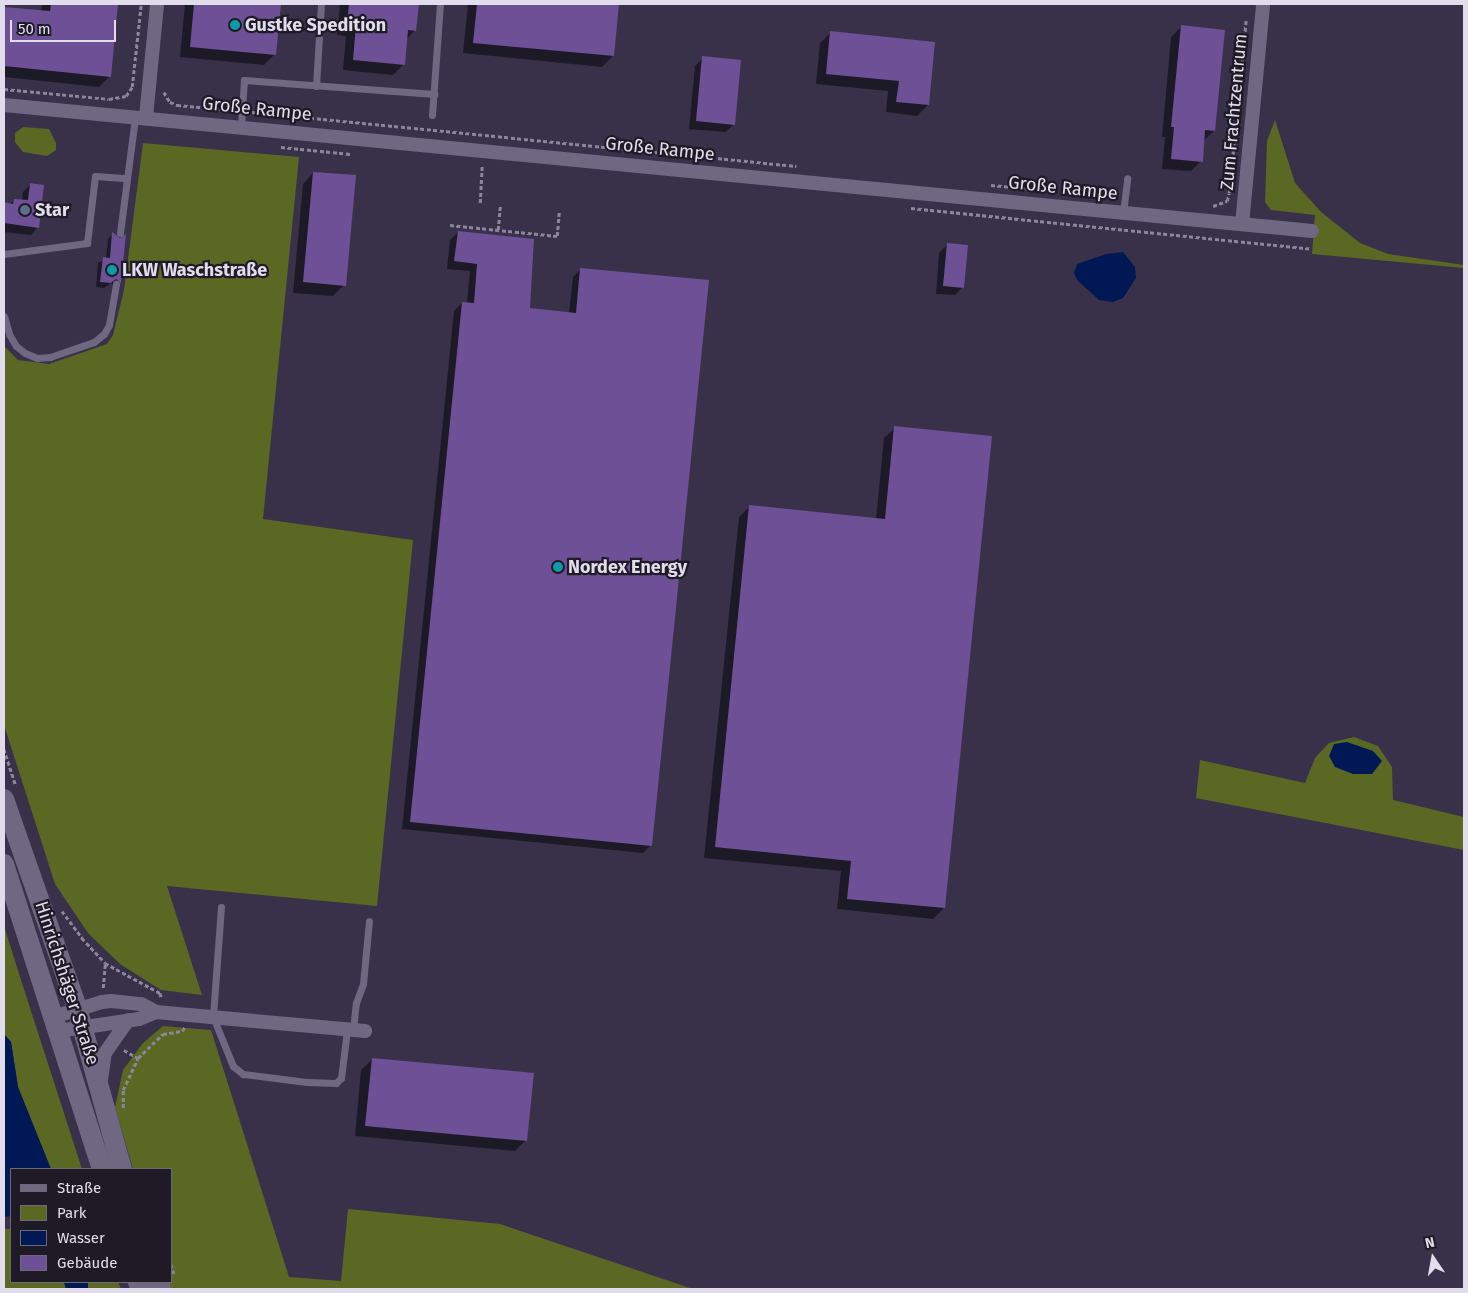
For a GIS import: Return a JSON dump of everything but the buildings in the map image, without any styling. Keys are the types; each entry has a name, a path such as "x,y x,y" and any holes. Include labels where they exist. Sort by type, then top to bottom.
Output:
{"main road":[{"name":"Hinrichshäger Straße","path":"11,796 80,1018 122,1168"},
{"name":"Hinrichshäger Straße","path":"4,864 102,1168"}],"street":[{"path":"141,117 157,4"},
{"name":"Zum Frachtzentrum","path":"1242,224 1263,4"},
{"name":"Große Rampe","path":"4,105 241,126 1312,231"},
{"path":"56,1024 80,1018 102,1002 141,1004 160,1012 355,1030"},
{"path":"56,1024 80,1018 128,1020 160,1012"},
{"path":"101,1089 105,1053 128,1020"}],"lane":[{"path":"316,86 321,4"},
{"path":"432,115 440,4"},
{"path":"241,126 244,80 434,94"},
{"path":"120,233 127,178 141,117"},
{"path":"4,254 87,243 95,176 127,178"},
{"path":"1123,213 1127,178"},
{"path":"4,316 9,334 16,346 25,353 37,358 50,357 94,342 104,334 110,325 116,284"},
{"path":"221,907 213,1017 233,1066 243,1074 314,1083 336,1082 341,1078 355,1030 356,1003 363,984 369,921"}],"path":[{"path":"4,89 109,99 126,96 132,87 141,4"},
{"path":"1203,205 1222,205 1226,201 1229,192 1247,14"},
{"path":"164,94 170,102 177,105 799,166"},
{"path":"480,203 482,166"},
{"path":"985,184 1060,191"},
{"path":"498,230 500,205"},
{"path":"450,225 557,236 559,211"},
{"path":"4,749 11,796"},
{"path":"60,908 82,938 106,963 160,993 160,1012"},
{"path":"102,1002 106,963"},
{"path":"123,1114 123,1090 138,1058 163,1034 182,1031 192,1015"}],"green space":[{"path":"1275,120 1295,183 1321,212 1360,243 1388,254 1464,265 1464,268 1312,254 1315,215 1271,210 1265,202 1267,141"},
{"path":"23,127 49,129 56,143 56,150 47,156 23,152 15,142 15,133"},
{"path":"143,143 299,157 263,519 413,540 377,906 167,886 202,995 161,990 120,964 88,933 55,884 4,725 4,346 18,360 49,364 107,344 113,335 124,290"},
{"path":"1354,737 1378,746 1392,767 1393,800 1464,817 1464,850 1196,798 1200,760 1305,783 1315,758 1329,743"},
{"path":"4,926 82,1168 51,1168 18,1087 11,1042 4,1034"},
{"path":"163,1026 211,1030 289,1277 341,1281 348,1209 500,1224 693,1289 171,1289 168,1283 172,1283 172,1168 133,1168 115,1107 123,1070 143,1043"},
{"path":"4,1229 10,1229 10,1283 64,1283 66,1289 4,1289"},
{"path":"88,1283 118,1283 121,1289 88,1289"}],"water":[{"path":"1123,252 1135,267 1136,278 1123,298 1113,302 1099,300 1077,280 1074,273 1077,264 1106,254"},
{"path":"1347,742 1373,751 1382,761 1372,774 1353,774 1335,767 1329,756 1334,744"},
{"path":"4,1034 11,1042 18,1087 51,1168 10,1168 10,1216 4,1217"},
{"path":"64,1283 88,1283 88,1289 66,1289"}],"place":[{"name":"Gustke Spedition","path":"235,25"},
{"name":"Star","path":"25,210"},
{"name":"LKW Waschstraße","path":"112,270"},
{"name":"Nordex Energy","path":"558,567"}]}
